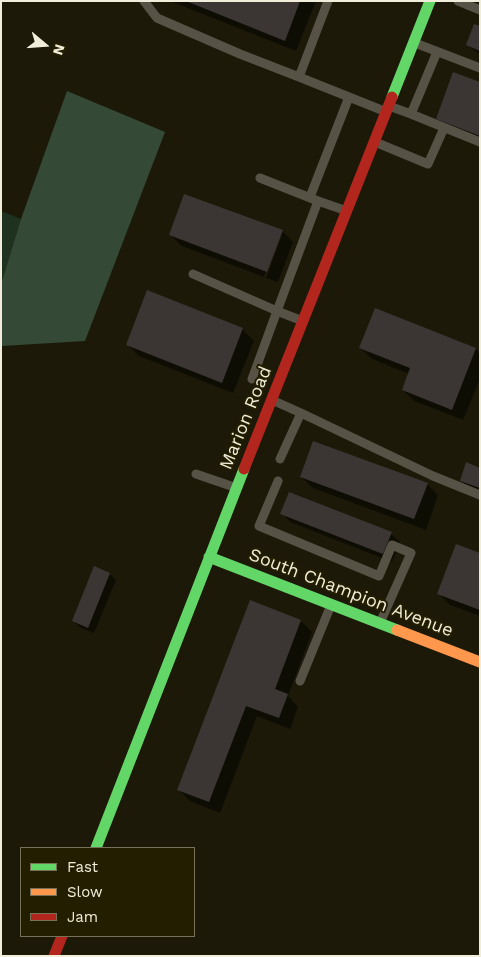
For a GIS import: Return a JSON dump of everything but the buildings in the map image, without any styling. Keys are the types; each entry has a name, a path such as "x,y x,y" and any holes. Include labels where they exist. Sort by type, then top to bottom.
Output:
{"street":[{"name":"Marion Road","path":"96,847 429,2"},
{"name":"South Champion Avenue","path":"210,557 480,662"},
{"path":"54,956 62,937"}],"lane":[{"path":"144,1 157,18 240,54 349,97 411,114 480,142"},
{"path":"299,77 328,1"},
{"path":"458,1 480,10"},
{"path":"414,42 480,68"},
{"path":"411,114 437,52"},
{"path":"252,379 277,311 349,97"},
{"path":"374,142 428,164 444,128"},
{"path":"260,178 347,211"},
{"path":"193,274 303,321"},
{"path":"272,400 434,476 480,495"},
{"path":"280,459 301,413"},
{"path":"196,474 237,487"},
{"path":"278,481 260,526 379,576 392,545 411,553 380,623"},
{"path":"300,681 331,604"}],"green space":[{"path":"67,91 165,132 85,341 1,346 1,284 21,219"},
{"path":"1,211 21,219 1,284"}],"traffic: fast":[{"path":"392,97 430,1"},
{"path":"96,847 244,469"},
{"path":"209,557 397,630"}],"traffic: slow":[{"path":"397,630 480,662"}],"traffic: jam":[{"path":"244,469 392,97"},
{"path":"54,956 62,937"}]}
